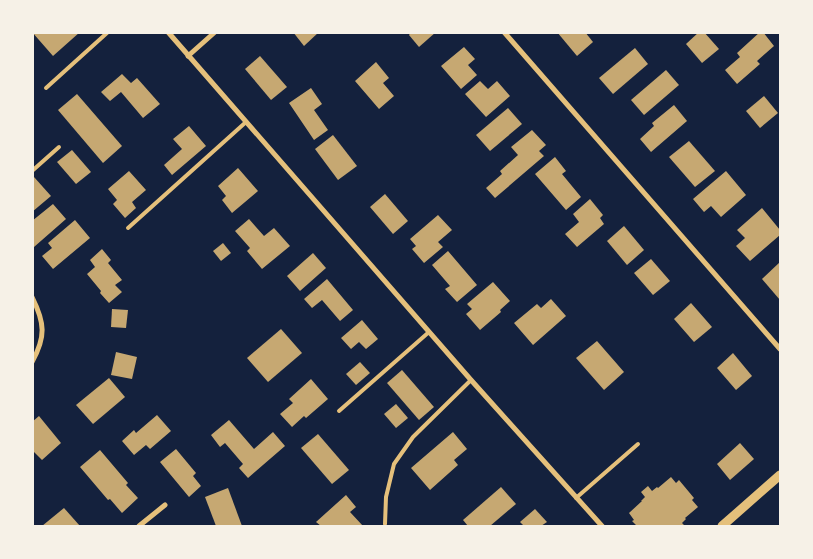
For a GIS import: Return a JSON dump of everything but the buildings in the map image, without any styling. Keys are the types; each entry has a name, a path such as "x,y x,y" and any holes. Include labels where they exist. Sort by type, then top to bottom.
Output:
{"street":[{"path":"168,32 471,380 602,526"},
{"path":"188,56 215,32"},
{"path":"504,32 780,347"},
{"path":"32,297 37,306 43,328 40,346 33,362"},
{"path":"722,526 780,475"},
{"path":"139,526 165,505"}],"lane":[{"path":"46,88 108,32"},
{"path":"128,228 246,122"},
{"path":"32,171 60,147"},
{"path":"340,411 429,332"},
{"path":"385,524 386,497 394,464 413,437 471,380"},
{"path":"576,498 638,444"}]}
